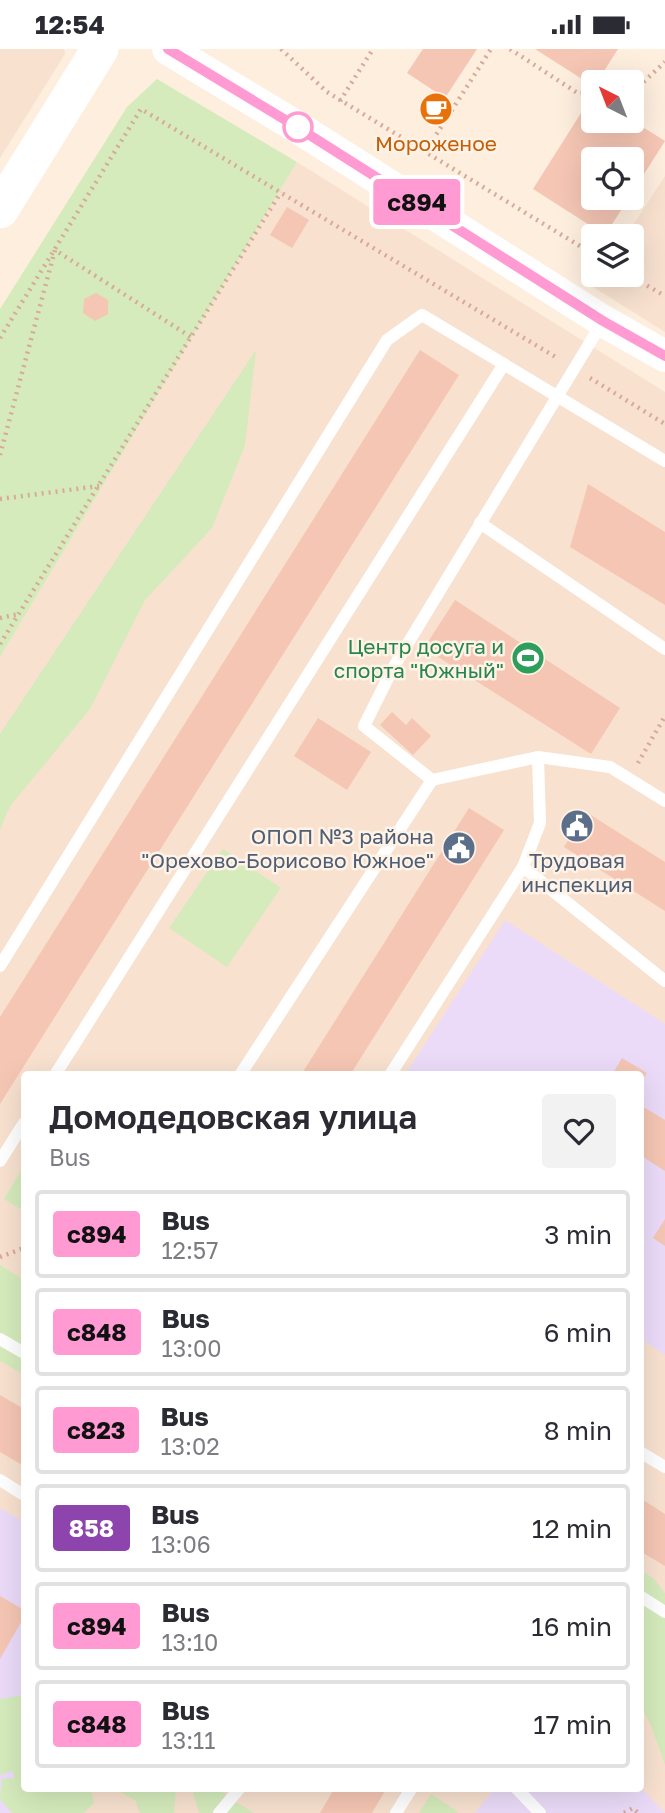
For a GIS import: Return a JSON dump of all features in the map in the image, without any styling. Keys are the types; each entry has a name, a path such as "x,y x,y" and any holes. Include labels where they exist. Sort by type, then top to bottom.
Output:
{"main road":[{"path":"0,210 100,49"}],"street":[{"path":"168,49 297,127 603,321 665,356"}],"lane":[{"path":"0,966 387,340 422,315 665,461"},
{"path":"432,780 364,726 393,668 603,321"},
{"path":"58,1071 504,364"},
{"path":"480,523 665,649"},
{"path":"393,1071 523,867 540,823 538,757"},
{"path":"243,1071 432,780 538,757 610,767 665,801"},
{"path":"523,867 665,981"},
{"path":"0,1161 21,1127"},
{"path":"0,1339 21,1351"},
{"path":"644,1454 665,1467"},
{"path":"0,1480 21,1493"},
{"path":"644,1599 665,1612"},
{"path":"219,1813 236,1792"},
{"path":"396,1813 409,1792"},
{"path":"520,1792 540,1813"}],"path":[{"path":"281,49 340,101 581,247"},
{"path":"340,101 373,49"},
{"path":"425,152 491,49"},
{"path":"510,49 581,94"},
{"path":"644,82 665,62"},
{"path":"0,338 141,109 665,424"},
{"path":"0,644 281,192"},
{"path":"55,250 191,337"},
{"path":"0,455 55,250"},
{"path":"644,284 665,296"},
{"path":"0,499 99,486"},
{"path":"0,618 19,614"},
{"path":"629,779 665,716"},
{"path":"0,1257 21,1249"},
{"path":"624,1813 632,1808 638,1813"}],"shaded area":[{"path":"0,49 64,49 65,54 0,158"},
{"path":"297,162 665,392 665,1813 0,1813 0,657"},
{"path":"665,176 665,332 593,287 644,287 644,224 634,224"},
{"path":"505,920 665,1024 665,1355 644,1341 644,1071 408,1071"},
{"path":"0,1508 21,1520 21,1792 29,1792 66,1813 0,1813"},
{"path":"644,1791 665,1813 475,1813 492,1792"}],"green space":[{"path":"157,79 297,162 0,657 0,309 127,107"},
{"path":"256,350 245,445 212,528 145,600 90,709 10,806 0,829 0,734"},
{"path":"223,849 281,888 227,967 169,928"},
{"path":"21,1170 21,1209 4,1199"},
{"path":"0,1265 21,1278 21,1373 0,1361"},
{"path":"644,1572 653,1578 665,1593 665,1765 644,1712"},
{"path":"21,1696 21,1792 92,1792 94,1803 84,1813 12,1813 0,1799 2,1779 15,1778 12,1771 0,1775 0,1699"},
{"path":"120,1792 176,1792 174,1813 140,1813 135,1800"},
{"path":"193,1792 224,1792 226,1796 254,1813 199,1813"},
{"path":"431,1794 458,1812 419,1813"}],"building":[{"path":"423,49 477,49 445,98 407,73"},
{"path":"535,49 618,49 605,70 581,70 581,78"},
{"name":"Мороженое","path":"432,99 446,107 439,119 425,110"},
{"path":"581,113 581,133 644,133 644,128 665,141 644,174 644,147 581,147 581,210 621,210 612,224 588,224 533,189"},
{"path":"287,207 309,220 292,248 270,235"},
{"path":"96,293 108,300 108,314 95,321 83,313 84,299"},
{"path":"420,350 459,375 0,1104 0,1017"},
{"path":"588,484 665,532 665,605 570,547"},
{"path":"455,600 620,708 591,754 424,648"},
{"path":"392,712 406,725 412,718 431,736 413,755 380,725"},
{"path":"318,718 371,752 347,790 294,756"},
{"path":"469,808 504,830 353,1071 304,1071"},
{"path":"586,812 665,862 665,911 564,847"},
{"path":"622,1058 644,1071 614,1071"},
{"path":"644,1107 665,1120 665,1171 644,1158"},
{"path":"665,1219 665,1246 653,1238"},
{"path":"0,1395 21,1407 21,1464 0,1452"},
{"path":"644,1501 665,1514 665,1566 644,1553"},
{"path":"0,1596 21,1608 21,1622 0,1659"},
{"path":"332,1792 384,1792 372,1813 320,1813"}],"bus line":[{"name":"с894","path":"168,49 297,127 603,321 665,356"}],"place":[{"name":"Мороженое","path":"436,109"},
{"name":"Центр досуга и спорта \"Южный\"","path":"528,658"},
{"name":"Трудовая инспекция","path":"577,826"},
{"name":"ОПОП №3 района \"Орехово-Борисово Южное\"","path":"459,848"}]}
